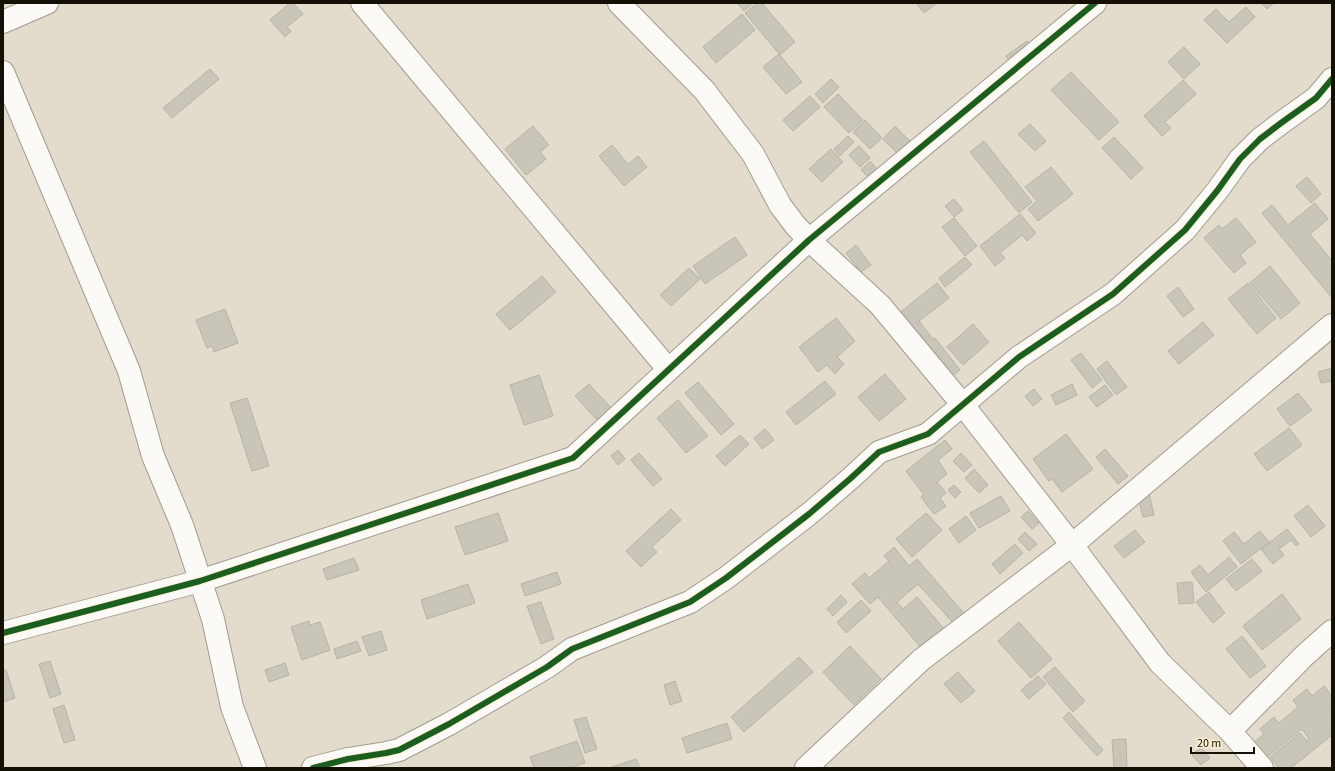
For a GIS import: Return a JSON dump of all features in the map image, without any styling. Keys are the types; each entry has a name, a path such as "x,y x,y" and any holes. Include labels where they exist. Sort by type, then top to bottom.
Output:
{"street":[{"path":"3,22 47,3"},
{"path":"362,3 668,369"},
{"path":"619,3 704,90 753,154 780,205 809,240 880,305 963,405 1072,545 1160,663 1230,731 1262,768"},
{"path":"3,633 200,581 573,458 809,240 1095,3"},
{"path":"3,72 129,371 154,456 182,525 213,619 232,707 255,768"},
{"path":"313,768 348,759 399,750 449,724 547,667 572,649 690,602 726,578 809,514 879,452 928,434 1019,357 1113,294 1185,230 1217,191 1240,159 1265,135 1316,98 1332,79"},
{"path":"806,768 921,660 1072,545 1332,325"},
{"path":"1230,731 1305,655 1332,632"}],"building":[{"path":"290,3 293,3 303,14 287,27 291,31 285,37 270,20"},
{"path":"737,3 753,3 744,11"},
{"path":"757,3 762,3 795,42 780,55 745,13"},
{"path":"916,3 937,3 924,13"},
{"path":"1261,3 1274,3 1267,9"},
{"path":"1246,7 1255,17 1227,43 1204,20 1216,9 1229,22"},
{"path":"742,14 755,30 716,63 703,47"},
{"path":"1027,41 1034,51 1012,65 1006,56"},
{"path":"1184,47 1200,64 1184,79 1168,62"},
{"path":"779,54 802,82 786,94 763,67"},
{"path":"210,69 219,79 172,118 163,108"},
{"path":"1071,72 1119,122 1099,140 1051,90"},
{"path":"831,79 839,87 823,103 815,94"},
{"path":"1183,80 1196,94 1165,122 1171,128 1162,136 1144,116"},
{"path":"838,94 863,120 849,133 824,107"},
{"path":"810,96 820,107 793,131 783,120"},
{"path":"865,120 882,138 870,149 853,132"},
{"path":"1030,124 1046,141 1035,151 1018,134"},
{"path":"533,126 549,145 540,152 546,159 526,175 505,149"},
{"path":"895,126 914,145 901,157 883,139"},
{"path":"848,136 854,142 840,156 834,149"},
{"path":"1114,137 1143,168 1131,179 1102,148"},
{"path":"984,141 1032,202 1019,213 970,152"},
{"path":"612,145 628,164 638,156 647,167 624,186 599,156"},
{"path":"859,146 870,158 860,167 849,155"},
{"path":"831,149 843,162 822,182 809,169"},
{"path":"870,161 878,170 869,178 861,170"},
{"path":"1051,167 1073,194 1038,221 1028,209 1037,201 1025,187"},
{"path":"1307,177 1321,194 1311,203 1296,186"},
{"path":"954,199 963,210 954,217 945,206"},
{"path":"1315,203 1328,219 1310,234 1332,261 1332,298 1262,213 1272,205 1288,225"},
{"path":"1020,214 1036,233 1027,241 1022,235 1000,253 1005,258 995,266 980,246"},
{"path":"954,218 977,246 965,256 942,227"},
{"path":"1236,218 1256,242 1240,255 1246,263 1234,273 1204,238 1219,225 1222,229"},
{"path":"735,237 747,255 705,284 693,266"},
{"path":"856,245 871,265 861,272 846,253"},
{"path":"965,257 972,265 945,287 939,278"},
{"path":"1270,266 1300,303 1281,319 1250,283"},
{"path":"689,268 700,279 671,306 660,295"},
{"path":"542,276 556,292 510,330 496,314"},
{"path":"937,283 949,298 919,321 933,339 935,338 960,370 948,380 898,314"},
{"path":"1248,283 1276,318 1257,334 1228,299"},
{"path":"1178,287 1194,309 1183,317 1167,296"},
{"path":"225,309 238,343 214,352 212,346 207,348 196,320"},
{"path":"836,318 855,341 837,357 844,364 835,374 827,365 818,372 799,347"},
{"path":"1203,322 1214,335 1179,364 1168,351"},
{"path":"973,324 989,342 963,365 947,347"},
{"path":"1081,353 1102,380 1092,388 1071,360"},
{"path":"1107,361 1127,387 1116,395 1097,369"},
{"path":"1332,368 1332,381 1321,383 1318,372"},
{"path":"885,374 906,399 879,421 858,397"},
{"path":"539,375 553,416 524,425 510,385"},
{"path":"825,381 836,394 796,425 786,412"},
{"path":"698,382 734,424 721,435 685,393"},
{"path":"589,384 613,410 599,422 575,396"},
{"path":"1072,384 1077,395 1056,405 1051,395"},
{"path":"1105,385 1113,395 1097,407 1089,397"},
{"path":"1034,389 1042,399 1033,406 1025,396"},
{"path":"1298,393 1312,410 1290,426 1277,409"},
{"path":"247,398 269,466 252,471 230,403"},
{"path":"678,400 708,436 686,453 657,418"},
{"path":"1289,428 1302,445 1267,471 1254,454"},
{"path":"765,429 774,440 762,449 754,438"},
{"path":"1066,434 1093,469 1062,492 1052,479 1049,481 1033,459"},
{"path":"740,435 749,444 725,466 716,456"},
{"path":"945,440 952,449 938,460 947,474 937,482 946,493 940,498 946,506 934,514 921,497 924,495 906,471"},
{"path":"1105,449 1128,476 1118,484 1096,457"},
{"path":"618,450 625,459 618,465 611,456"},
{"path":"639,453 662,479 653,486 631,460"},
{"path":"961,453 972,465 964,472 953,461"},
{"path":"974,469 988,485 979,493 965,478"},
{"path":"954,485 961,492 955,498 948,490"},
{"path":"1149,494 1154,515 1143,517 1138,496"},
{"path":"1001,496 1010,511 979,528 970,513"},
{"path":"1308,505 1325,526 1311,537 1294,516"},
{"path":"671,509 681,520 652,547 657,552 641,567 626,551"},
{"path":"1028,511 1039,523 1032,529 1021,517"},
{"path":"498,513 508,541 465,555 455,527"},
{"path":"926,513 942,530 912,557 896,539"},
{"path":"966,516 976,530 959,543 949,529"},
{"path":"1287,529 1299,544 1296,546 1291,540 1279,549 1284,555 1273,564 1261,549"},
{"path":"1135,530 1145,542 1124,558 1114,546"},
{"path":"1260,531 1269,542 1241,564 1223,541 1234,532 1244,544"},
{"path":"1025,532 1037,544 1029,551 1018,539"},
{"path":"1015,544 1023,553 1000,574 992,564"},
{"path":"894,547 909,566 917,559 967,617 956,626 918,584 897,602 903,609 917,597 945,630 922,649 878,597 870,604 852,584 865,573 869,578 889,561 884,556"},
{"path":"1229,557 1237,567 1206,592 1191,572 1200,565 1208,575"},
{"path":"354,558 359,570 327,580 323,569"},
{"path":"1252,559 1262,571 1236,591 1226,579"},
{"path":"557,572 561,584 525,596 521,584"},
{"path":"1192,582 1194,603 1179,604 1177,583"},
{"path":"468,584 475,603 427,619 421,600"},
{"path":"1209,592 1225,613 1213,623 1196,602"},
{"path":"1282,594 1301,619 1262,650 1243,626"},
{"path":"841,595 847,602 833,616 827,609"},
{"path":"861,600 871,611 846,633 837,622"},
{"path":"541,602 554,639 541,644 527,606"},
{"path":"309,621 310,625 320,622 330,650 302,660 291,627"},
{"path":"1019,622 1052,659 1031,678 998,641"},
{"path":"381,631 387,650 369,656 362,637"},
{"path":"1242,636 1266,666 1250,678 1226,649"},
{"path":"357,641 361,651 337,659 334,649"},
{"path":"850,646 881,679 854,705 823,672"},
{"path":"799,657 813,672 744,732 731,717"},
{"path":"50,661 61,694 50,698 39,664"},
{"path":"285,663 289,675 269,682 265,670"},
{"path":"1055,667 1085,701 1073,712 1043,677"},
{"path":"6,670 15,698 3,702 3,671"},
{"path":"958,672 975,691 961,703 944,684"},
{"path":"1038,676 1046,684 1029,699 1021,690"},
{"path":"675,681 682,701 670,705 664,685"},
{"path":"1324,686 1332,696 1332,705 1329,707 1332,710 1332,735 1291,768 1279,768 1270,757 1300,733 1307,741 1309,739 1302,729 1264,759 1252,744 1264,734 1260,729 1274,717 1279,723 1298,707 1293,700 1307,689 1312,696"},
{"path":"64,705 75,740 64,743 53,709"},
{"path":"1069,712 1103,750 1097,756 1063,718"},
{"path":"586,717 597,749 585,753 574,720"},
{"path":"727,723 732,739 687,753 682,738"},
{"path":"1126,739 1127,768 1114,768 1112,740"},
{"path":"577,741 585,763 569,768 534,768 530,757"},
{"path":"1201,747 1210,758 1201,765 1192,755"},
{"path":"636,759 640,768 609,768"}],"cycle path":[{"path":"3,633 200,581 573,458 809,240 1095,3"},
{"path":"313,768 348,759 399,750 449,724 547,667 572,649 690,602 726,578 809,514 879,452 928,434 1019,357 1113,294 1185,230 1217,191 1240,159 1260,139 1316,98 1332,79"}]}
